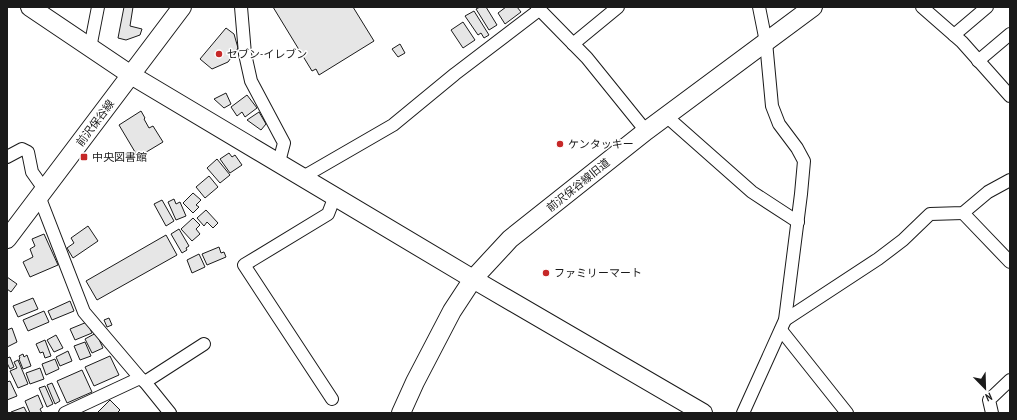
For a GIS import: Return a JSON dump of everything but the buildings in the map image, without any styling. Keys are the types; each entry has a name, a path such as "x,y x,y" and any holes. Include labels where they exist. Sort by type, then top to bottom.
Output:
{"street":[{"path":"30,7 131,75 699,412"},
{"path":"90,48 98,7"},
{"name":"前沢保谷線","path":"7,239 182,7"},
{"path":"241,7 245,54 251,81 284,144 279,162"},
{"path":"573,44 618,7"},
{"path":"743,413 783,325 798,222 804,161 797,148 779,124 772,106 766,42 759,7"},
{"name":"前沢保谷線旧道","path":"401,413 452,311 473,279 510,240 646,131 812,7"},
{"path":"922,7 954,35 1010,96"},
{"path":"954,35 987,7"},
{"path":"303,177 393,125 538,8 586,58 646,131"},
{"path":"978,61 1010,34"},
{"path":"666,116 752,192 798,222"},
{"path":"7,157 22,149 28,152 32,172 42,193 84,312 170,413"},
{"path":"783,325 878,259 903,240 930,214 963,213 988,192 1010,180"},
{"path":"332,399 244,265 328,214 335,196"},
{"path":"963,213 1010,262"},
{"path":"783,325 847,413"},
{"path":"65,413 143,380 204,344"},
{"path":"992,413 989,400 1010,380"}],"place":[{"name":"セブン-イレブン","path":"219,54"},
{"name":"ケンタッキー","path":"560,144"},
{"name":"中央図書館","path":"84,157"},
{"name":"ファミリーマート","path":"546,273"}]}
